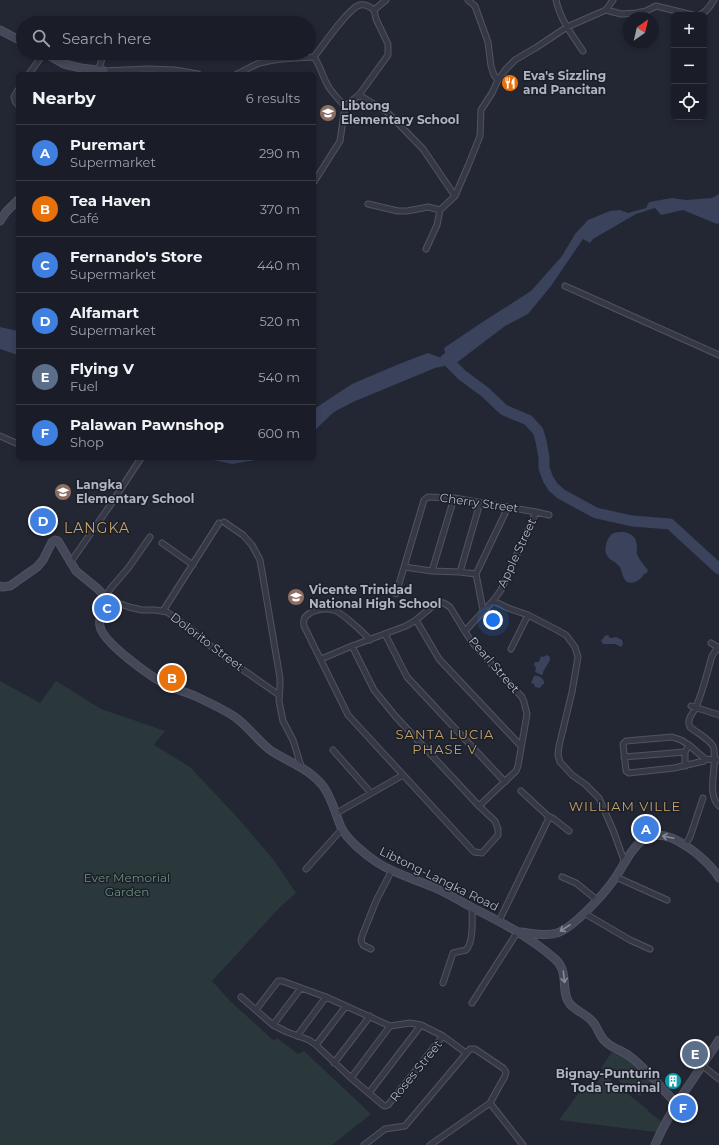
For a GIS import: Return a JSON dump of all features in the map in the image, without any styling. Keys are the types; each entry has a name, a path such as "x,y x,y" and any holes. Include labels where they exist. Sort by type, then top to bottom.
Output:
{"main road":[{"path":"0,30 16,38"},
{"path":"57,60 64,64 102,72"},
{"path":"0,221 6,212 16,202"},
{"path":"0,586 10,586 37,567 43,560 50,544 54,540 60,543 76,571 98,589 106,598"},
{"name":"Libtong-Langka Road","path":"106,598 106,604 100,619 101,632 109,641 141,668 166,685 195,696 234,716 270,750 300,766 317,780 324,787 329,796 342,829 357,847 378,863 434,888 518,931"},
{"path":"518,931 538,934 556,933 564,930 597,900 616,877 640,842 650,837 662,836 674,838 685,845 718,874"},
{"path":"518,931 560,964 563,970 567,998 570,1004 594,1022 602,1039 609,1046 625,1052 634,1059 677,1104"},
{"path":"655,1145 677,1104 719,1040"}],"street":[{"path":"374,10 386,0"},
{"path":"468,0 475,6 488,42 491,66 494,75 498,80"},
{"path":"556,0 567,27 583,51"},
{"path":"426,249 437,225 440,210 455,196 480,136 481,110 506,69 515,60 567,27 606,10 613,0"},
{"path":"705,12 714,0"},
{"path":"316,54 338,25 358,5 364,4 374,10 376,19 388,44 388,55 359,95 345,106 340,141 316,179"},
{"path":"606,10 621,14 636,13 646,11 656,6 681,12"},
{"path":"31,72 40,60"},
{"path":"103,60 102,72 148,69 175,72"},
{"path":"241,72 258,64 278,60"},
{"path":"316,60 327,85 345,106"},
{"path":"359,95 387,112 423,148 455,196"},
{"path":"368,204 398,211 428,207 440,210"},
{"path":"565,286 719,355"},
{"path":"0,436 16,443"},
{"path":"70,562 110,508 140,460"},
{"name":"Cherry Street","path":"404,567 424,500 428,497 454,498 549,515"},
{"path":"432,571 454,498"},
{"path":"460,572 480,503"},
{"path":"483,610 476,574 508,507"},
{"name":"Apple Street","path":"464,630 493,601 501,590 536,512"},
{"path":"163,611 192,565 222,522 243,535 252,545 260,560 280,678 278,701 283,721 293,740 300,766"},
{"path":"106,598 111,588 129,567 150,537"},
{"path":"162,543 192,565"},
{"path":"396,594 404,567 432,571 476,574"},
{"name":"Dolorito Street","path":"106,598 129,607 142,610 166,612 192,630 228,659 279,694"},
{"path":"493,601 528,615 566,635 575,647 578,657 558,755 560,762 567,770 586,785 599,798 625,863"},
{"name":"Pearl Street","path":"321,659 406,626 416,620 434,604 444,603 450,607 471,641 517,691 524,702 527,714 516,771 479,806"},
{"path":"352,646 374,690 396,717 479,806 495,821 498,829 498,835 482,853 474,852 348,715 304,626 303,621 305,616 314,610 335,610 363,632 370,640"},
{"path":"511,649 528,615"},
{"path":"416,620 439,659 521,746"},
{"path":"385,634 407,677 505,782"},
{"path":"710,643 719,648 712,656 688,720 690,727 711,743 718,756 714,797 719,806"},
{"path":"694,706 719,714"},
{"path":"705,759 689,745 672,737 626,741 623,744 626,771 629,773 686,766 718,756"},
{"path":"686,766 686,752 689,745"},
{"path":"333,750 371,793"},
{"path":"624,757 686,752"},
{"path":"336,814 403,775"},
{"path":"521,791 548,816 569,831"},
{"path":"685,845 690,837 703,798"},
{"path":"499,921 548,820 548,816"},
{"path":"306,869 342,829"},
{"path":"371,949 363,945 361,941 362,936 376,901 392,870"},
{"path":"562,877 576,883 597,900"},
{"path":"616,877 667,900"},
{"path":"443,983 453,953 466,950 470,944 472,907"},
{"path":"584,913 630,940 650,949"},
{"path":"472,1003 518,931"},
{"path":"256,1010 278,981 282,981 326,997 390,1026 410,1023 421,1025 443,1036 466,1052"},
{"path":"273,1025 302,988"},
{"path":"241,997 273,1025 309,1040 316,1045 334,1063 369,1093 421,1025"},
{"path":"297,1036 326,997"},
{"path":"316,1045 346,1006"},
{"path":"334,1063 370,1016"},
{"path":"351,1078 390,1026"},
{"name":"Roses Street","path":"369,1093 383,1106 388,1105 443,1036"},
{"path":"364,1145 385,1129 405,1126 470,1049 475,1049 504,1068 506,1072 505,1076 490,1103 430,1145"},
{"path":"703,1066 719,1079"},
{"path":"490,1103 523,1145"}],"green space":[{"name":"Ever Memorial Garden","path":"0,681 40,703 56,681 101,709 165,731 154,745 190,767 235,815 273,859 296,893 281,906 212,981 230,1001 274,1041 277,1038 298,1054 304,1051 371,1114 332,1145 0,1145"},
{"path":"612,1052 628,1060 651,1080 640,1096 601,1068"},
{"path":"603,1074 662,1122 656,1132 559,1120 583,1087 591,1091"}],"water":[{"path":"719,194 719,223 717,224 683,210 661,215 655,208 636,214 593,239 590,243 583,239 551,286 528,314 505,326 455,364 435,368 353,402 334,412 316,429 316,408 352,384 428,353 442,358 445,353 444,348 531,291 562,256 575,234 588,220 610,211 620,210 628,213 646,208 649,202 672,198 686,200 712,198"},
{"path":"0,327 16,331 16,354 0,349"},
{"path":"213,460 255,460 232,464"},
{"path":"624,532 632,535 635,539 638,556 648,570 647,573 640,579 630,583 625,580 620,567 606,555 606,546 610,536 615,533"},
{"path":"608,635 610,638 616,637 622,640 623,644 621,647 615,644 603,644 601,641"},
{"path":"547,655 550,657 550,660 543,674 542,675 535,672 535,662 539,662 541,656 543,657"},
{"path":"534,676 540,677 544,680 544,684 540,688 535,687 534,684 531,683"}],"waterway":[{"path":"446,359 462,375 485,392 504,410 528,420 538,431 544,458 544,468 548,479 553,487 561,494 596,513 632,521 670,524 719,569"}],"place":[{"name":"Eva's Sizzling and Pancitan","path":"510,83"},
{"name":"Libtong Elementary School","path":"328,113"},
{"name":"Langka Elementary School","path":"63,492"},
{"name":"Alfamart","path":"43,521"},
{"name":"Vicente Trinidad National High School","path":"296,597"},
{"name":"Fernando's Store","path":"107,608"},
{"name":"Tea Haven","path":"172,678"},
{"name":"Puremart","path":"646,829"},
{"name":"Flying V","path":"695,1054"},
{"name":"Bignay-Punturin Toda Terminal","path":"673,1081"},
{"name":"Palawan Pawnshop","path":"683,1108"}],"district":[{"name":"LANGKA","path":"97,528"},
{"name":"SANTA LUCIA PHASE V","path":"445,742"},
{"name":"WILLIAM VILLE","path":"625,806"}]}
